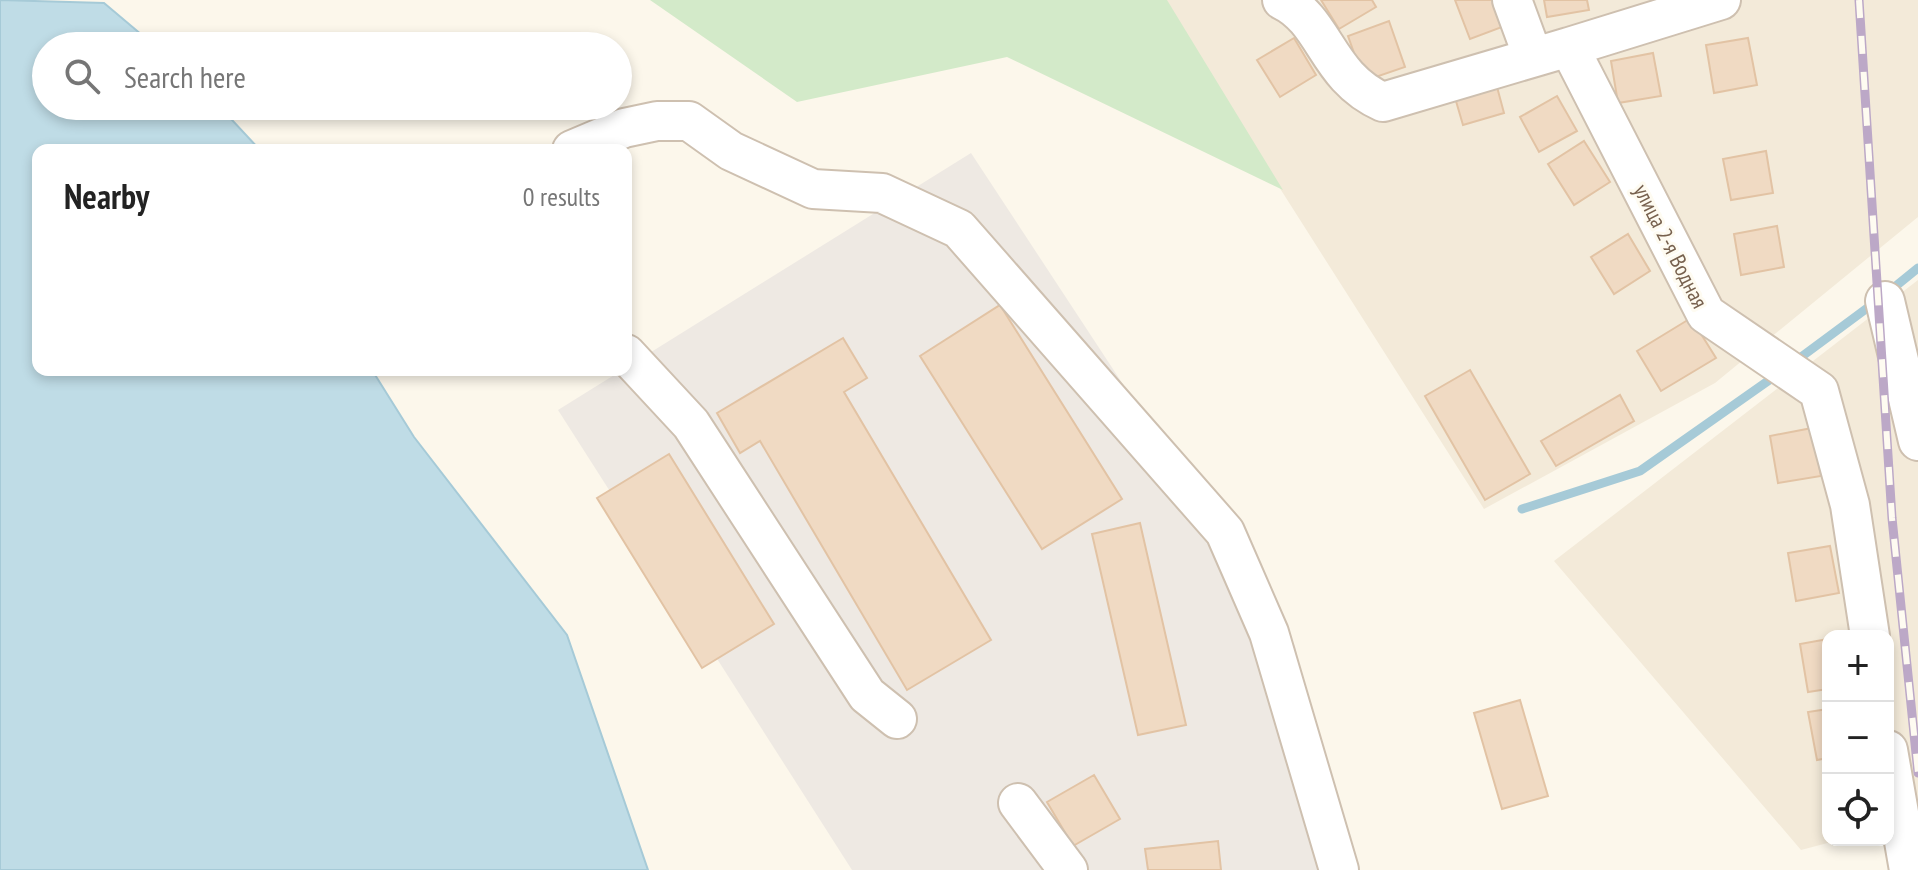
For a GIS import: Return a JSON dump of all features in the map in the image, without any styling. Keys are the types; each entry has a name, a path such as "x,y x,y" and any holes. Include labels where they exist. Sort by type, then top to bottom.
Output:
{"street":[{"path":"1282,0 1297,7 1348,81 1362,93 1383,102 1721,0"},
{"name":"улица 2-я Водная","path":"1512,0 1551,52 1706,314 1819,391 1850,505 1869,630"},
{"path":"586,144 624,128 657,121 689,121 731,151 813,189 882,193 959,229 1225,532 1269,633 1339,870"},
{"path":"1885,301 1918,441"},
{"path":"632,360 691,424 867,695 897,719"},
{"path":"1892,774 1909,870"},
{"path":"1018,803 1068,870"}],"shaded area":[{"path":"1160,0 1918,0 1918,217 1715,383 1484,509"},
{"path":"971,153 1295,646 1343,870 852,870 558,410 613,376 632,376 632,364"},
{"path":"1918,280 1918,819 1894,825 1894,630 1822,630 1822,844 1801,850 1554,561"}],"green space":[{"path":"650,0 1167,0 1283,190 1007,57 797,102"}],"water":[{"path":"0,0 104,3 138,32 32,32 32,120 232,120 254,144 32,144 32,376 376,376 414,437 567,635 648,870 0,870"}],"building":[{"path":"1321,0 1372,0 1376,7 1339,29"},
{"path":"1455,0 1501,0 1510,24 1470,39"},
{"path":"1544,0 1587,0 1589,10 1547,17"},
{"path":"1389,21 1405,67 1364,81 1348,36"},
{"path":"1294,38 1316,75 1280,97 1257,60"},
{"path":"1748,38 1757,85 1714,93 1706,45"},
{"path":"1653,53 1661,96 1618,103 1611,61"},
{"path":"1493,72 1504,113 1463,125 1451,84"},
{"path":"1557,96 1577,131 1539,152 1520,117"},
{"path":"1584,141 1610,182 1574,205 1548,164"},
{"path":"1766,151 1773,193 1731,200 1723,159"},
{"path":"1777,226 1784,267 1741,275 1734,234"},
{"path":"1628,234 1650,271 1614,294 1591,257"},
{"path":"1000,305 1122,499 1042,549 920,356"},
{"path":"1691,318 1716,358 1661,391 1637,351"},
{"path":"843,338 867,378 844,392 991,640 907,690 760,441 740,453 717,413"},
{"path":"1470,370 1530,474 1485,500 1425,396"},
{"path":"1620,395 1634,421 1556,466 1541,441"},
{"path":"1812,428 1821,476 1778,483 1770,436"},
{"path":"669,454 774,624 702,668 597,498"},
{"path":"1140,523 1186,725 1138,735 1092,534"},
{"path":"1830,546 1839,593 1796,601 1788,553"},
{"path":"1822,640 1822,690 1808,692 1800,644"},
{"path":"1520,700 1548,796 1502,809 1474,713"},
{"path":"1822,710 1822,759 1817,760 1808,712"},
{"path":"1094,775 1120,819 1073,846 1047,802"},
{"path":"1218,841 1221,870 1148,870 1145,849"}],"waterway":[{"path":"1886,294 1918,268"},
{"path":"1793,363 1874,303"},
{"path":"1522,509 1640,471 1778,374"}],"railway":[{"path":"1859,0 1892,518 1918,773"}]}
